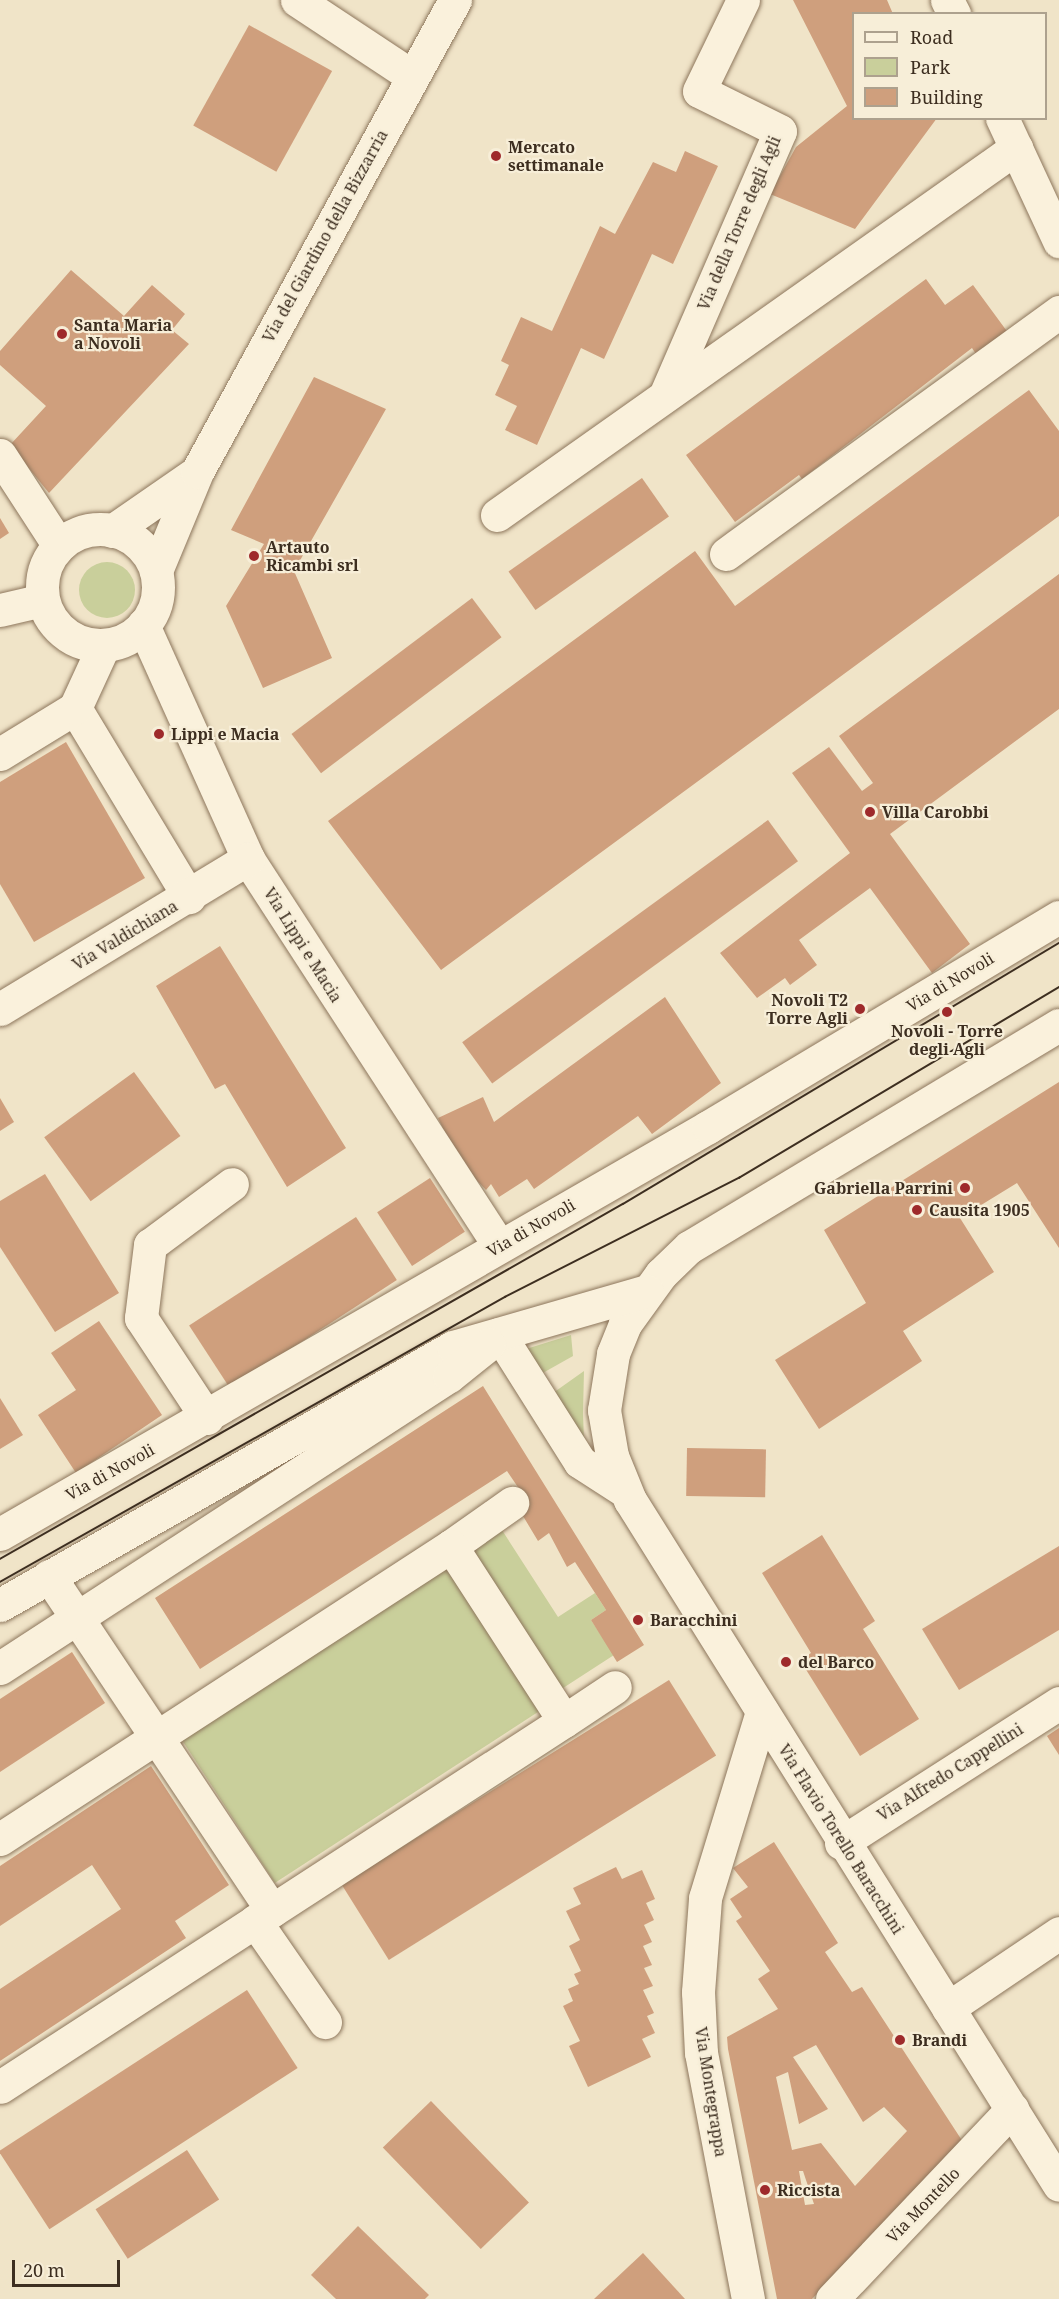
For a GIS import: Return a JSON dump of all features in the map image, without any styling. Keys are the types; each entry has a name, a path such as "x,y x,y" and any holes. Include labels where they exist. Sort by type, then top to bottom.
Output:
{"street":[{"path":"298,0 412,76"},
{"name":"Via del Giardino della Bizzarria","path":"156,571 197,472 455,0"},
{"name":"Via della Torre degli Agli","path":"667,392 780,131 699,91 743,0"},
{"path":"1003,120 1059,241"},
{"path":"497,515 667,392 1016,148"},
{"path":"726,554 1059,312"},
{"path":"0,455 59,546"},
{"name":"Via del Giardino della Bizzarria","path":"112,531 197,472"},
{"path":"86,531 112,531 143,549 156,571 158,598 143,625 125,639 104,645 66,634 43,600 44,571 59,546 86,531"},
{"path":"0,610 43,600"},
{"name":"Via Lippi e Macia","path":"143,625 248,859 500,1245"},
{"path":"0,754 75,708 104,645"},
{"path":"75,708 189,897"},
{"name":"Via Valdichiana","path":"0,1010 248,859"},
{"name":"Via di Novoli","path":"0,1534 207,1418 1059,917"},
{"path":"0,1605 413,1367 499,1334 647,1290 707,1235 1059,1025"},
{"path":"207,1418 141,1318 150,1245 232,1184"},
{"name":"Via Flavio Torello Baracchini","path":"647,1290 619,1338 605,1391 608,1440 625,1491 841,1843 1059,2185"},
{"path":"0,1668 449,1376 499,1334"},
{"name":"Via Flavio Torello Baracchini","path":"499,1334 580,1462 625,1491"},
{"path":"0,1839 451,1546 512,1503"},
{"path":"451,1546 564,1721"},
{"path":"49,1576 76,1620 157,1738 325,2022"},
{"path":"0,2087 615,1687"},
{"name":"Via Alfredo Cappellini","path":"841,1843 1059,1703"},
{"name":"Via Montegrappa","path":"748,2299 701,2052 698,1992 705,1898 762,1712"},
{"path":"948,2008 1059,1933"},
{"name":"Via Montello","path":"832,2299 1012,2109"}],"green space":[{"path":"107,562 118,564 127,570 133,579 135,590 133,601 127,610 118,616 107,618 96,616 87,610 81,601 79,590 81,579 87,570 96,564"},
{"path":"571,1335 573,1356 541,1374 526,1349"},
{"path":"584,1371 583,1413 584,1441 553,1393"},
{"path":"500,1527 558,1617 595,1593 606,1610 591,1620 614,1655 560,1690 468,1549"},
{"path":"447,1566 541,1710 275,1883 181,1739"}],"building":[{"path":"793,0 887,0 892,12 852,12 852,120 936,120 855,229 770,194 796,147 847,106"},
{"path":"249,25 332,71 276,172 193,126"},
{"path":"685,151 718,166 673,264 652,254 604,359 581,348 537,445 505,430 517,406 495,395 509,365 501,361 521,317 552,331 600,226 615,234 653,162 676,172"},
{"path":"71,270 124,316 152,285 185,314 172,330 189,344 49,493 10,445 46,406 0,365 0,351"},
{"path":"926,279 945,305 973,285 1009,334 978,357 972,348 802,479 799,475 735,522 686,455"},
{"path":"314,377 386,409 294,571 332,658 263,688 226,606 264,544 231,530"},
{"path":"1029,390 1059,431 1059,516 441,970 328,821 695,551 735,606"},
{"path":"642,478 669,517 535,610 508,571"},
{"path":"0,518 9,533 0,539"},
{"name":"Villa Carobbi","path":"1059,574 1059,709 890,834 970,944 932,973 870,888 799,940 817,965 790,985 785,978 757,998 720,953 850,853 792,773 829,747 862,791 873,783 839,736"},
{"path":"472,598 501,637 321,773 292,734"},
{"path":"66,742 145,878 34,942 0,884 0,782"},
{"path":"768,820 798,861 492,1083 462,1042"},
{"path":"220,946 346,1148 287,1187 225,1084 215,1089 156,986"},
{"path":"665,997 721,1083 652,1134 638,1116 534,1189 527,1179 499,1197 491,1184 486,1190 459,1162 438,1118 483,1097 494,1122"},
{"path":"134,1072 180,1136 91,1201 44,1137"},
{"path":"1059,1082 1059,1248 1017,1183 960,1218 994,1272 903,1331 922,1361 819,1429 775,1360 866,1303 824,1230"},
{"path":"0,1098 14,1122 0,1131"},
{"path":"45,1174 119,1293 55,1332 0,1247 0,1201"},
{"path":"430,1178 465,1232 412,1266 377,1212"},
{"path":"356,1217 397,1280 230,1388 189,1325"},
{"path":"99,1321 162,1415 76,1473 38,1415 76,1390 51,1353"},
{"path":"483,1386 644,1645 617,1662 591,1620 606,1610 575,1562 567,1567 549,1533 538,1541 520,1511 530,1505 507,1471 200,1669 155,1598"},
{"path":"0,1398 23,1435 0,1449"},
{"path":"687,1448 766,1449 765,1497 686,1496"},
{"path":"822,1535 875,1621 863,1629 919,1719 860,1756 800,1660 811,1653 762,1573"},
{"path":"1059,1546 1059,1630 959,1690 922,1629"},
{"path":"72,1652 105,1703 0,1772 0,1699"},
{"path":"669,1680 716,1755 389,1960 342,1885"},
{"path":"1059,1728 1059,1755 1047,1736"},
{"path":"151,1766 229,1885 175,1921 186,1938 0,2061 0,1989 121,1909 92,1865 0,1926 0,1866"},
{"path":"774,1842 838,1943 825,1952 852,1992 862,1987 963,2142 812,2299 777,2299 728,2049 727,2037 778,2009 758,1979 770,1971 736,1921 742,1917 730,1899 748,1887 733,1868","holes":["816,2045 863,2122 884,2107 907,2131 855,2186 821,2143 792,2150 776,2077 788,2072 799,2124 828,2109 793,2057","799,2171 803,2171 814,2204 805,2205"]},
{"path":"616,1867 622,1879 642,1870 655,1899 646,1903 654,1920 644,1925 652,1942 643,1946 652,1965 644,1968 653,1986 643,1990 654,2013 647,2016 655,2033 642,2039 651,2057 588,2087 569,2046 580,2041 563,2006 573,2001 568,1989 579,1984 574,1974 581,1971 569,1946 580,1940 566,1911 581,1904 573,1888"},
{"path":"247,1990 298,2068 49,2229 0,2150"},
{"path":"431,2101 529,2202 481,2249 383,2148"},
{"path":"187,2150 219,2199 128,2259 96,2209"},
{"path":"358,2226 429,2295 425,2299 336,2299 311,2275"},
{"path":"643,2253 685,2299 594,2299"}],"tram line":[{"path":"0,1559 623,1204 1059,943"},
{"path":"0,1582 505,1297 739,1178 1059,987"}],"place":[{"name":"Mercato settimanale","path":"496,156"},
{"name":"Santa Maria a Novoli","path":"62,334"},
{"name":"Artauto Ricambi srl","path":"254,556"},
{"name":"Lippi e Macia","path":"159,734"},
{"name":"Villa Carobbi","path":"870,812"},
{"name":"Novoli T2 Torre Agli","path":"860,1009"},
{"name":"Novoli - Torre degli Agli","path":"947,1012"},
{"name":"Gabriella Parrini","path":"965,1188"},
{"name":"Causita 1905","path":"917,1210"},
{"name":"Baracchini","path":"638,1620"},
{"name":"del Barco","path":"786,1662"},
{"name":"Brandi","path":"900,2040"},
{"name":"Riccista","path":"765,2190"}]}
